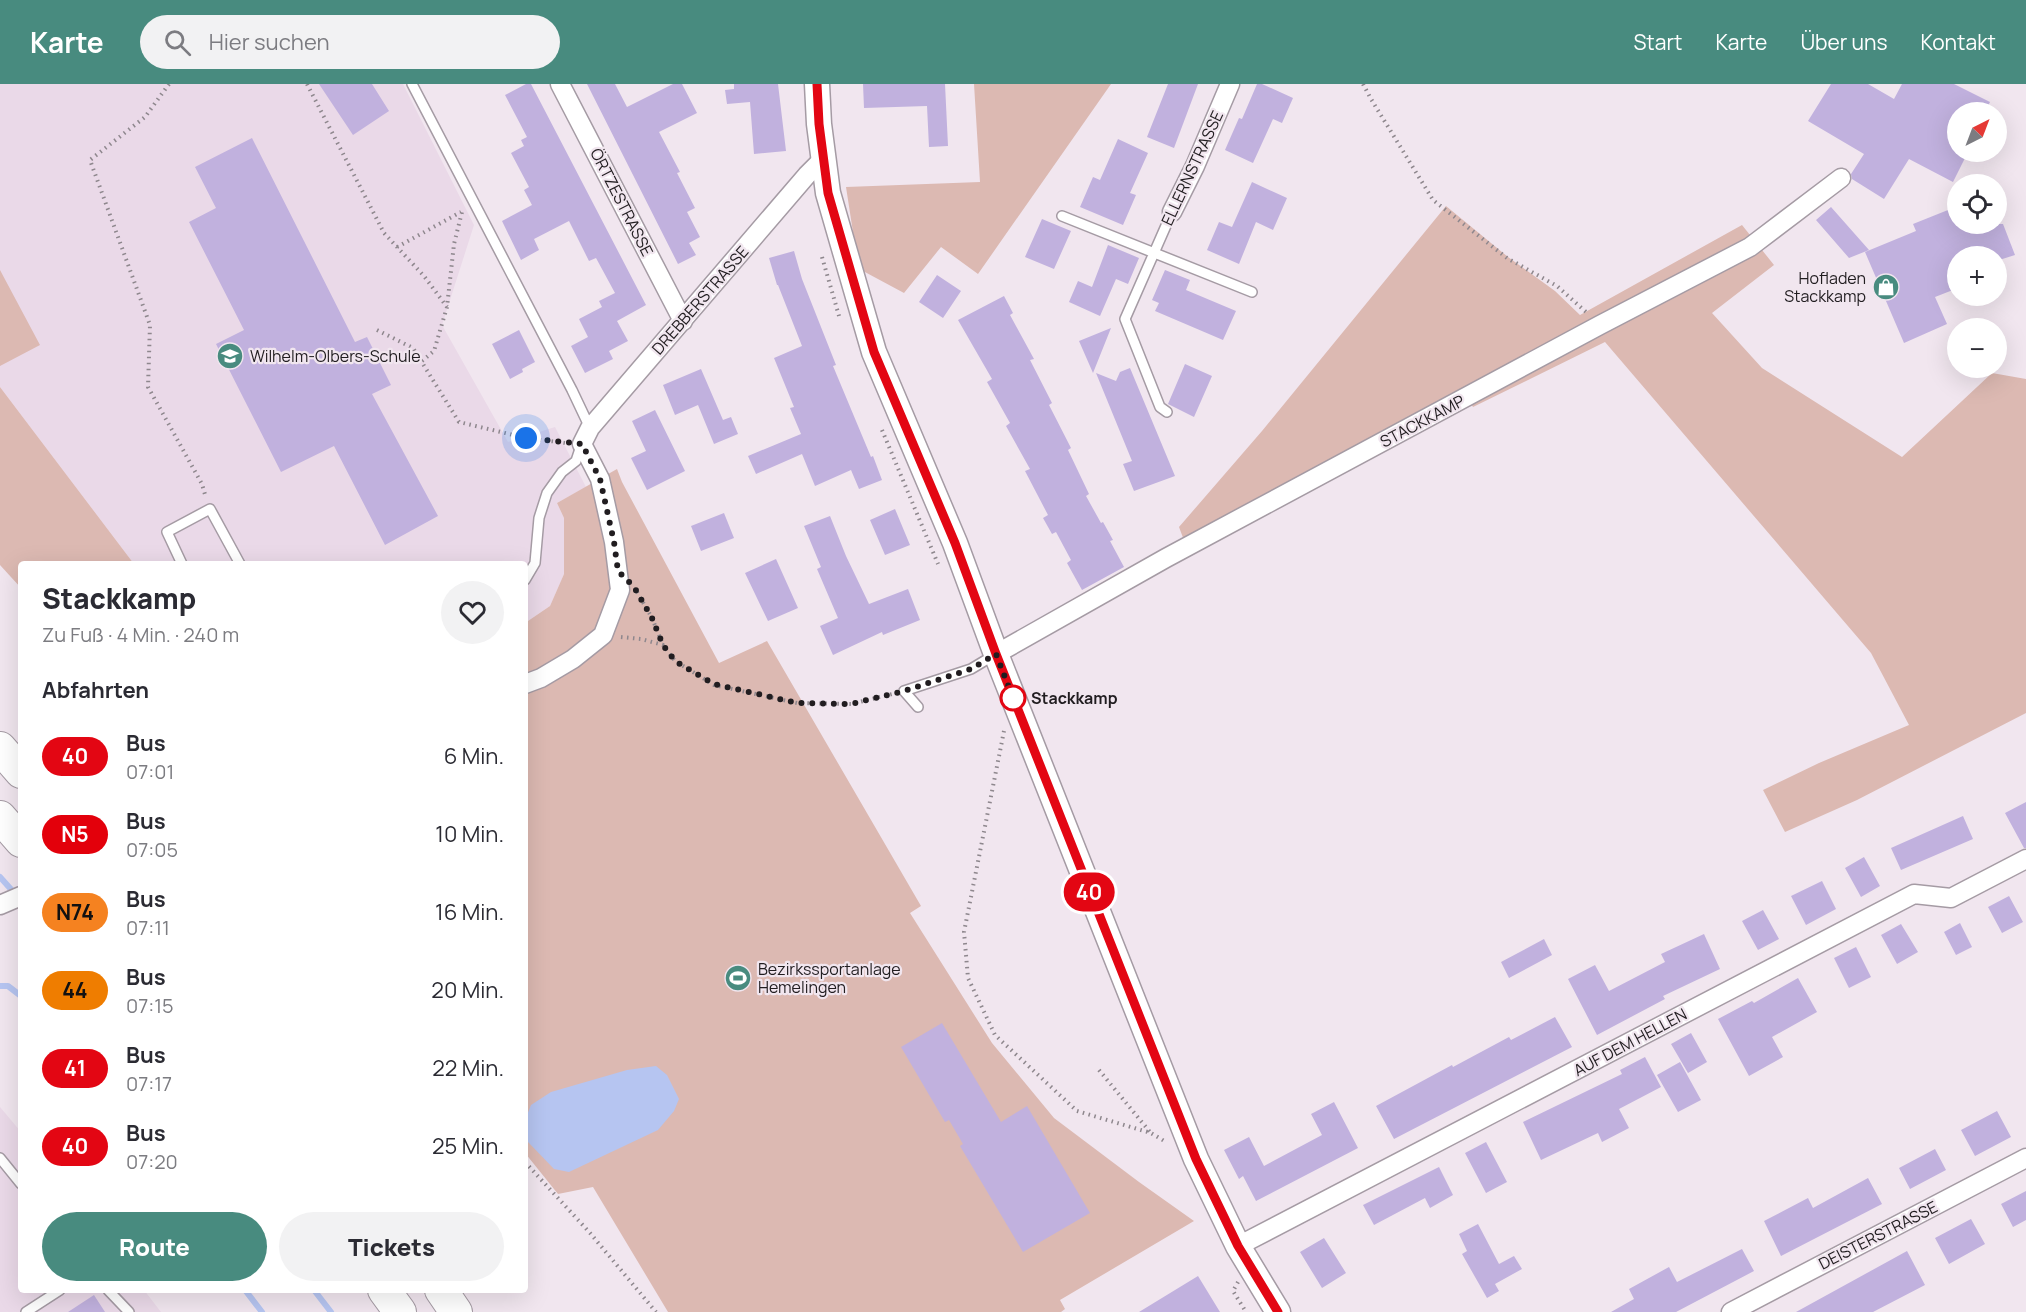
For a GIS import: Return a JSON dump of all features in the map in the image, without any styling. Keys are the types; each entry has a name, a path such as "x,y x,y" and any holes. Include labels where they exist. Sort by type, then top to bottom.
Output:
{"highway":[{"path":"0,748 18,769"},
{"path":"0,817 18,838"},
{"path":"386,1293 400,1312"},
{"path":"443,1293 456,1312"}],"main road":[{"path":"817,84 819,124 828,193 874,352 955,543 996,654 1196,1159 1238,1246 1278,1312"}],"street":[{"name":"ÖRTZESTRASSE","path":"560,84 683,321"},
{"name":"ELLERNSTRASSE","path":"1172,212 1195,166 1230,84"},
{"name":"DREBBERSTRASSE","path":"586,436 807,175 824,158"},
{"name":"STACKKAMP","path":"996,654 1166,558 1750,247 1841,178"},
{"path":"528,683 541,678 573,658 603,635 620,590 614,542 600,479 586,436"},
{"name":"AUF DEM HELLEN","path":"1238,1246 1914,894 1951,898 2026,859"},
{"name":"DEISTERSTRASSE","path":"1731,1312 2026,1158"}],"lane":[{"path":"412,84 572,390 586,436 576,461 562,472 547,493 539,518 535,563 528,575"},
{"name":"ELLERNSTRASSE","path":"1167,412 1160,406 1125,319 1172,212"},
{"path":"1062,216 1252,292"},
{"path":"181,561 167,532 210,509 238,561"},
{"path":"918,707 904,691 971,669 996,654"},
{"path":"0,1158 18,1180"},
{"path":"26,1312 55,1293"},
{"path":"111,1293 129,1312"}],"path":[{"path":"169,84 145,117 90,160 150,325 148,387 202,484 210,509"},
{"path":"307,84 384,233 424,276 447,307"},
{"path":"1363,84 1433,200 1507,258 1557,286 1600,325"},
{"path":"396,247 475,204"},
{"path":"422,361 434,351 447,307 454,244 462,212"},
{"path":"377,330 413,348 459,422 526,438 586,436"},
{"path":"618,571 634,587 652,618 663,645 675,661 714,684 797,703 851,704 904,691"},
{"path":"603,635 641,639 663,645"},
{"path":"1017,707 1007,718 964,932 968,978 995,1035 1077,1111 1151,1133 1196,1159"},
{"path":"1099,1070 1151,1133"},
{"path":"528,1165 590,1233 656,1312"},
{"path":"1241,1276 1233,1291 1246,1312"}],"shaded area":[{"name":"Wilhelm-Olbers-Schule","path":"0,84 403,84 474,225 442,325 508,442 555,427 586,487 557,503 564,518 564,574 550,606 528,621 528,561 132,561 0,387"},
{"path":"974,84 1111,84 978,274 941,247 904,293 863,271 855,245 846,187 980,182"},
{"path":"1446,206 1508,257 1555,291 1580,315 1742,225 1774,265 1712,313 1762,368 1902,457 1987,378 2007,378 2007,376 2026,379 2026,713 1857,800 1785,832 1763,790 1819,763 1909,725 1871,653 1605,342 1473,407 1463,390 1185,543 1179,527 1262,431"},
{"path":"0,270 40,345 0,366"},
{"path":"0,387 132,561 18,561 18,585 0,565"},
{"name":"Bezirkssportanlage Hemelingen","path":"617,469 719,663 767,641 921,906 910,913 992,1043 1054,1118 1194,1221 1060,1300 1065,1309 1061,1312 668,1312 593,1187 558,1194 528,1157 528,621 550,606 564,574 564,518 557,503"},
{"path":"0,1107 18,1128 18,1293 146,1293 161,1312 0,1312"}],"water":[{"path":"656,1066 667,1075 679,1099 674,1111 658,1130 569,1172 554,1169 528,1142 528,1112 531,1105 551,1092 627,1070"}],"building":[{"path":"319,84 372,84 389,111 353,135"},
{"path":"526,84 531,84 646,305 617,321 628,341 609,351 613,359 585,373 571,346 588,337 579,319 602,307 599,301 615,293 596,258 589,261 569,221 534,239 539,250 521,260 502,221 532,205 524,190 529,187 511,153 524,146 521,140 527,137 505,95"},
{"path":"587,84 615,84 627,107 673,84 682,84 697,113 659,132 680,172 677,173 695,208 687,212 700,237 689,243 696,255 678,264"},
{"path":"734,84 778,84 786,151 754,154 750,102 727,104 725,90 734,89"},
{"path":"863,84 945,84 948,146 929,147 927,106 864,108"},
{"path":"1168,84 1198,84 1174,148 1147,137"},
{"path":"1257,84 1262,84 1293,98 1282,123 1273,119 1253,163 1225,150"},
{"path":"1831,84 1868,84 1894,99 1902,84 1954,84 1990,102 1947,102 1947,162 1963,162 1957,174 1947,174 1947,179 1909,159 1884,199 1852,179 1851,174 1864,154 1808,121"},
{"path":"252,138 355,342 367,337 391,385 372,394 438,516 385,545 334,446 281,472 216,344 244,330 189,222 216,208 195,167"},
{"path":"1118,139 1148,153 1130,193 1136,195 1123,225 1080,207 1093,177 1100,180"},
{"path":"1252,182 1287,198 1273,230 1256,222 1239,264 1207,250 1219,222 1232,227"},
{"path":"1831,207 1869,250 1849,258 1816,220"},
{"path":"1947,210 1947,234 2007,234 2015,255 2007,258 2007,246 1947,246 1947,292 1935,297 1947,324 1904,343 1865,252 1916,231 1913,224"},
{"path":"1042,219 1071,231 1054,269 1025,257"},
{"path":"1108,245 1139,258 1128,284 1116,279 1100,316 1069,302 1078,281 1092,287"},
{"path":"794,251 802,279 836,365 833,366 882,480 859,489 851,470 815,486 802,454 756,474 748,456 801,434 790,408 794,407 774,358 802,346 777,285 769,258"},
{"path":"1165,270 1190,280 1186,290 1236,311 1223,340 1155,311 1159,303 1152,300"},
{"path":"937,275 961,291 943,318 919,302"},
{"path":"1004,296 1013,313 1010,315 1034,359 1030,360 1052,403 1049,405 1071,448 1068,450 1089,494 1086,496 1113,540 1110,541 1124,567 1082,590 1067,563 1071,560 1056,532 1052,534 1043,518 1048,515 1025,471 1030,469 1006,426 1010,423 987,382 992,379 958,320"},
{"path":"1111,328 1093,373 1079,341"},
{"path":"519,330 535,362 510,379 492,344"},
{"path":"1185,364 1212,376 1194,417 1168,404"},
{"path":"1130,368 1175,476 1134,491 1123,464 1132,461 1096,373 1116,381 1120,372"},
{"path":"701,369 723,420 731,417 738,434 714,444 698,405 675,415 663,385"},
{"path":"655,410 685,471 647,490 631,458 646,451 632,421"},
{"path":"895,509 910,545 885,555 870,520"},
{"path":"724,513 734,538 701,551 691,526"},
{"path":"830,516 869,604 908,589 920,620 883,635 882,632 833,655 820,626 838,618 817,569 821,567 804,526"},
{"path":"776,559 798,608 768,621 745,573"},
{"path":"2026,802 2026,848 2024,848 2005,813"},
{"path":"1963,816 1973,839 1901,870 1891,848"},
{"path":"1864,857 1880,886 1861,897 1845,868"},
{"path":"1822,881 1836,909 1806,925 1791,896"},
{"path":"2009,896 2023,922 2002,933 1988,907"},
{"path":"1763,910 1779,939 1758,950 1742,921"},
{"path":"1960,923 1972,947 1956,955 1944,932"},
{"path":"1901,924 1918,952 1897,964 1881,935"},
{"path":"1704,934 1720,969 1663,996 1665,999 1597,1035 1568,979 1595,965 1609,991 1665,962 1661,954"},
{"path":"1544,939 1552,955 1509,978 1501,962"},
{"path":"1856,947 1871,977 1849,988 1834,958"},
{"path":"1798,978 1817,1012 1772,1037 1783,1057 1749,1076 1718,1019 1752,1001 1754,1003"},
{"path":"1555,1017 1572,1047 1394,1139 1376,1106 1452,1065 1453,1067 1509,1037 1511,1040"},
{"path":"942,1023 1001,1122 1027,1106 1090,1213 1023,1252 960,1146 963,1144 949,1120 945,1122 901,1047"},
{"path":"1691,1033 1707,1062 1688,1073 1671,1044"},
{"path":"1645,1057 1661,1087 1619,1109 1629,1128 1602,1142 1598,1133 1541,1160 1523,1122 1622,1074 1620,1070"},
{"path":"1680,1062 1701,1100 1678,1112 1657,1075"},
{"path":"1334,1102 1358,1148 1256,1201 1243,1176 1239,1179 1224,1150 1249,1137 1264,1166 1322,1135 1311,1114"},
{"path":"1997,1111 2011,1137 1975,1156 1961,1130"},
{"path":"1486,1142 1507,1182 1486,1193 1465,1153"},
{"path":"1935,1149 1946,1170 1910,1189 1899,1168"},
{"path":"1439,1167 1453,1195 1430,1208 1425,1198 1374,1225 1363,1205"},
{"path":"1868,1178 1882,1204 1781,1256 1764,1221 1808,1198 1813,1208"},
{"path":"2026,1191 2026,1220 2013,1227 2001,1204"},
{"path":"1971,1219 1985,1244 1949,1264 1935,1238"},
{"path":"1478,1224 1499,1264 1514,1256 1522,1269 1495,1284 1499,1291 1487,1298 1462,1254 1467,1251 1459,1234"},
{"path":"1324,1238 1346,1273 1322,1288 1300,1252"},
{"path":"1742,1249 1754,1271 1676,1312 1611,1312 1634,1299 1629,1289 1669,1267 1677,1282"},
{"path":"1907,1251 1925,1285 1873,1312 1796,1312"},
{"path":"1198,1276 1220,1312 1139,1312"},
{"path":"94,1295 105,1312 68,1312"}],"waterway":[{"path":"0,877 17,896"},
{"path":"0,986 8,986 18,994"},
{"path":"247,1293 262,1312"},
{"path":"316,1293 331,1312"}],"bus line":[{"name":"40","path":"817,84 819,124 828,193 874,352 955,543 1116,961 1196,1159 1238,1246 1278,1312"}],"place":[{"name":"Hofladen Stackkamp","path":"1886,287"},
{"name":"Wilhelm-Olbers-Schule","path":"230,356"},
{"name":"Stackkamp","path":"1013,698"},
{"name":"Bezirkssportanlage Hemelingen","path":"738,978"}],"route":[{"path":"526,438 582,444 600,479 618,571 634,587 652,618 663,645 675,661 714,684 797,703 851,704 904,691 971,669 996,654 1013,698"}]}
